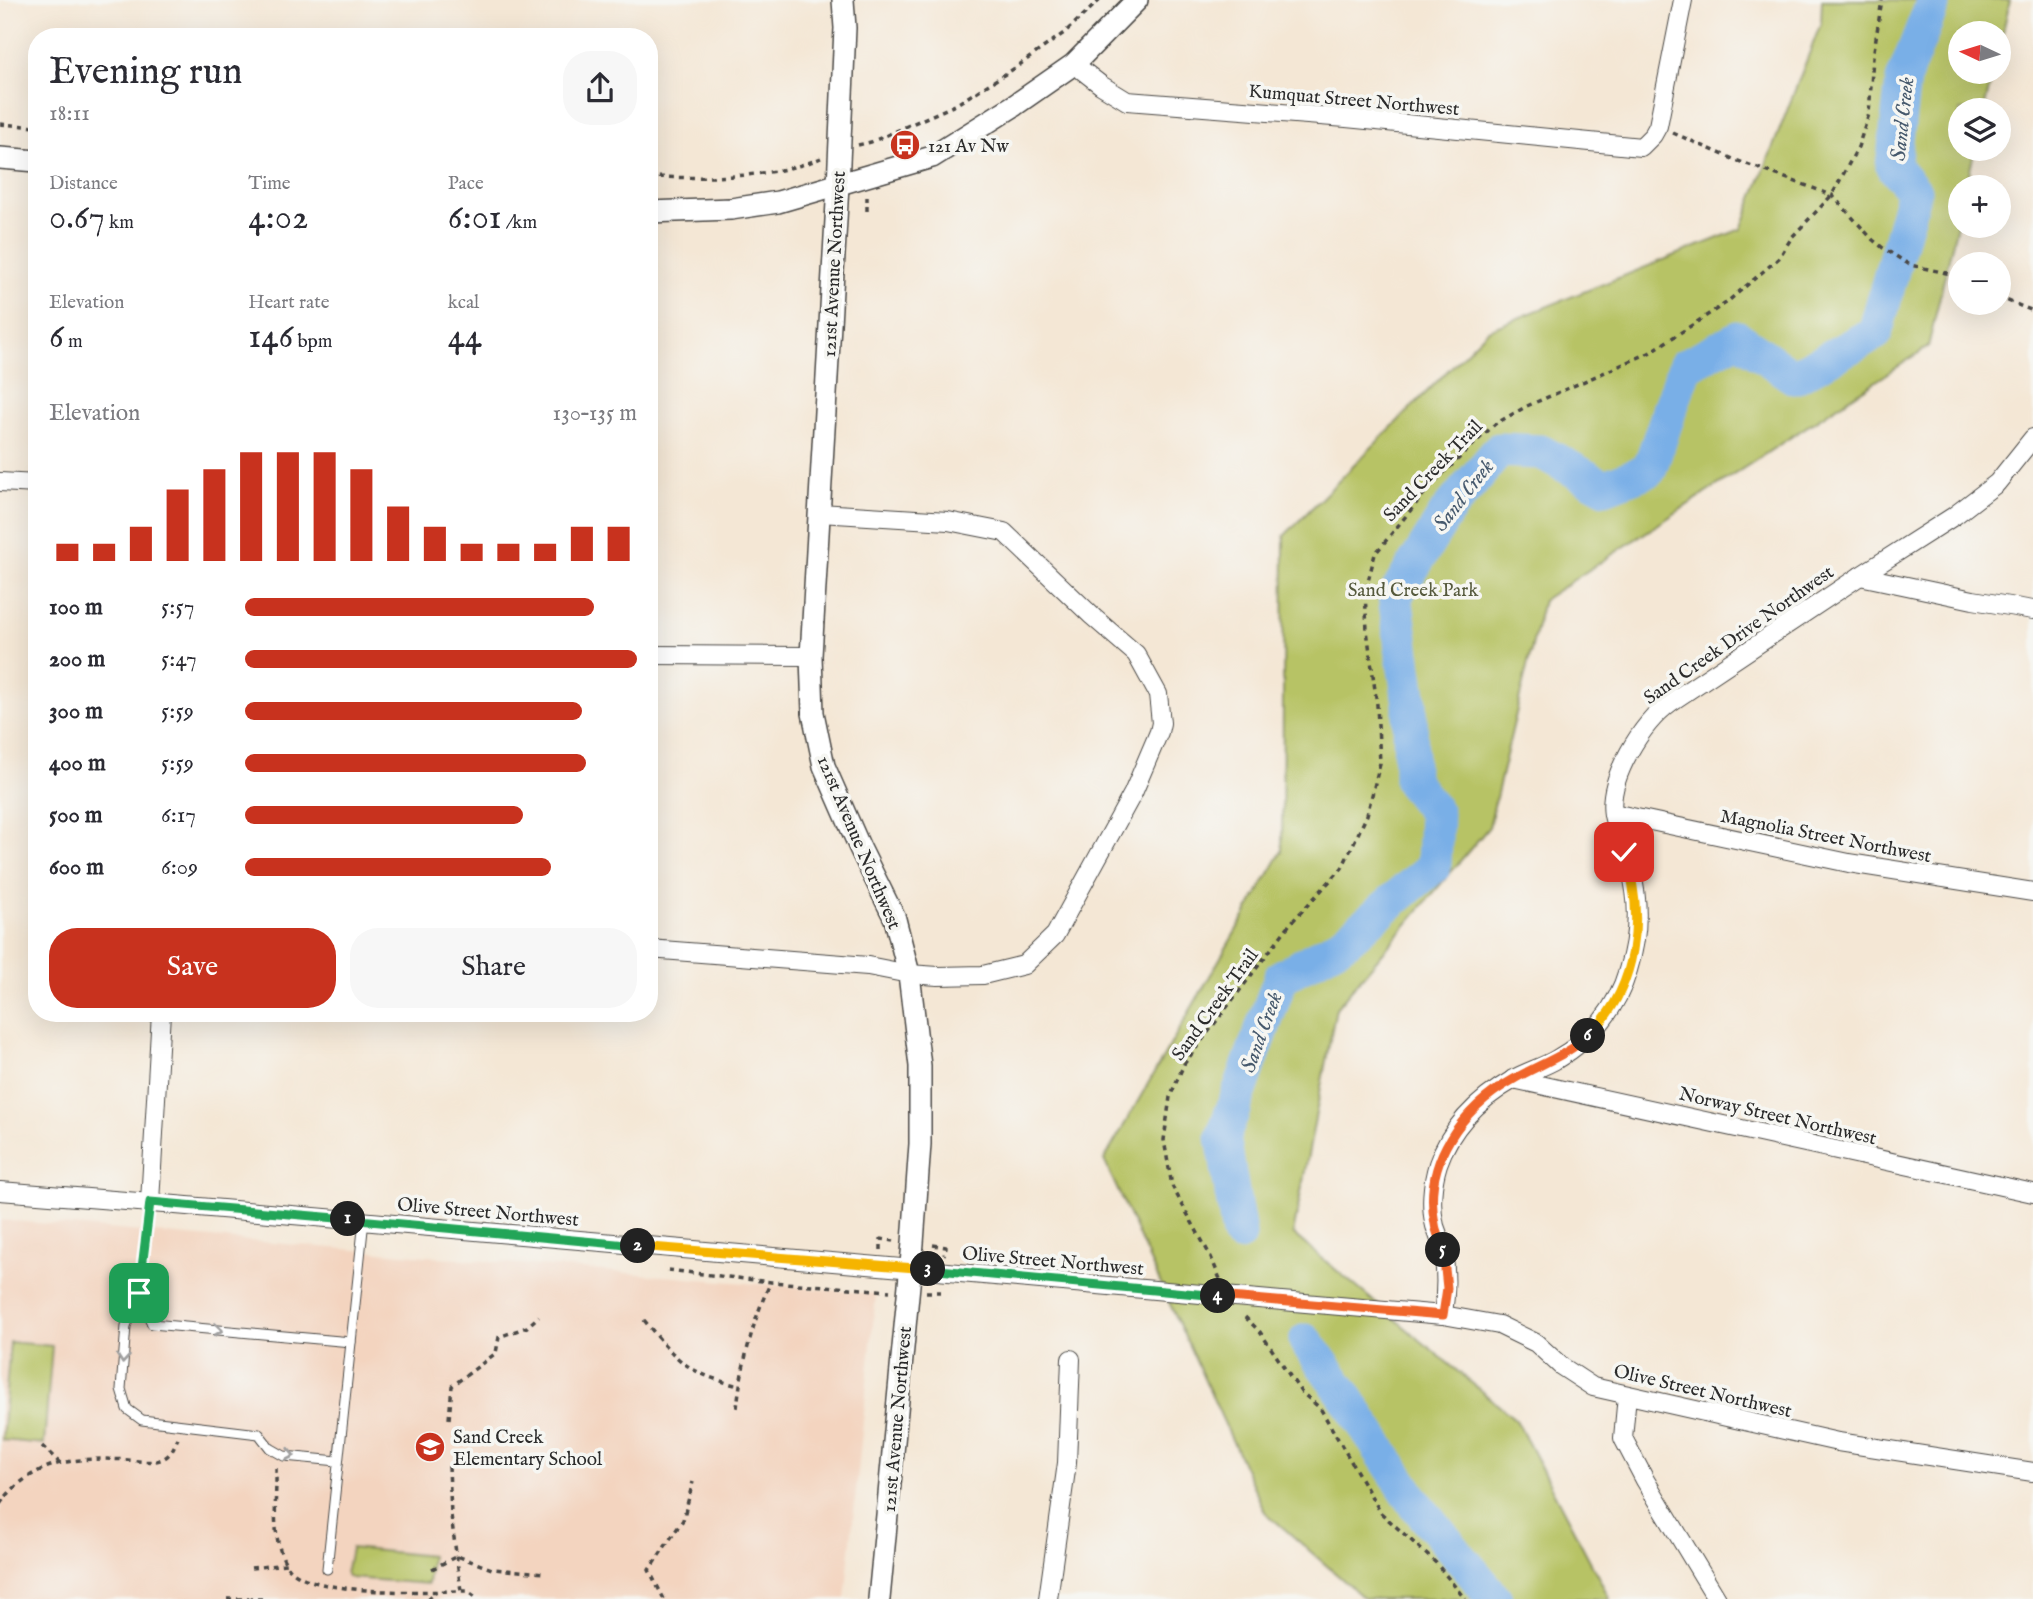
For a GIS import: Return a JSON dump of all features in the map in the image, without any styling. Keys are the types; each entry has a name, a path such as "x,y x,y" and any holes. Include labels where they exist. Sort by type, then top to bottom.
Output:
{"street":[{"name":"121st Avenue Northwest","path":"843,0 845,28 838,185 811,656 813,713 824,766 895,919 909,974 920,1066 920,1144 911,1267 879,1599"},
{"path":"658,212 730,209 778,202 932,157 1074,64 1137,0"},
{"path":"1658,126 1682,0"},
{"name":"Kumquat Street Northwest","path":"1074,64 1127,101 1346,118 1641,147 1658,126"},
{"path":"0,158 28,160"},
{"name":"Sand Creek Drive Northwest","path":"1443,1315 1446,1275 1443,1251 1435,1225 1433,1187 1438,1164 1459,1124 1470,1111 1513,1079 1557,1059 1589,1035 1615,1004 1628,972 1635,940 1635,891 1613,813 1622,769 1632,745 1656,713 1954,516 1997,483 2033,438"},
{"path":"0,482 28,484"},
{"path":"658,951 868,966 909,974 983,975 1024,965 1055,934 1133,793 1161,723 1158,694 1136,654 1092,617 1004,532 948,521 820,513"},
{"path":"1860,576 2033,610"},
{"path":"658,655 811,656"},
{"name":"Magnolia Street Northwest","path":"1613,813 1849,863 2033,892"},
{"path":"150,1202 160,1022"},
{"name":"Norway Street Northwest","path":"1513,1079 2033,1193"},
{"name":"Olive Street Northwest","path":"0,1191 364,1220 774,1258 911,1267 1443,1315 1499,1325 1536,1343 1561,1366 1593,1387 1838,1442 2033,1472"},
{"path":"1048,1599 1067,1463 1071,1359"},
{"path":"1627,1395 1623,1438 1645,1480 1717,1599"}],"lane":[{"path":"150,1202 139,1293 126,1331 121,1389 127,1409 142,1420 260,1434 270,1448 284,1455 338,1461"},
{"path":"327,1569 364,1220"},
{"path":"139,1293 152,1324 351,1342"}],"path":[{"path":"871,142 955,105 1015,68 1064,33 1100,0"},
{"name":"Sand Creek Trail","path":"1219,1278 1211,1257 1172,1185 1164,1140 1170,1097 1184,1063 1290,925 1342,868 1367,815 1380,763 1377,705 1365,593 1375,554 1432,484 1495,424 1527,406 1649,353 1726,303 1779,258 1792,237 1832,195 1858,146 1869,114 1873,57 1882,0"},
{"path":"0,124 28,126"},
{"path":"1658,126 1733,159 1832,195 1883,248 1910,265 1948,273"},
{"path":"658,177 713,178 813,161"},
{"path":"2011,302 2033,311"},
{"path":"668,1270 771,1282 880,1290"},
{"path":"737,1408 739,1386 762,1299 771,1282"},
{"path":"1240,1311 1260,1332 1301,1392 1320,1408 1381,1513 1436,1563 1465,1599"},
{"path":"449,1419 452,1386 496,1353 499,1337 527,1326 539,1316"},
{"path":"644,1320 670,1352 691,1370 717,1381 739,1386"},
{"path":"0,1504 22,1481 60,1462 104,1459 157,1461 168,1456 177,1438 187,1439"},
{"path":"42,1446 60,1462"},
{"path":"267,1462 276,1469 275,1521 278,1539 286,1564 298,1577 349,1589 468,1591 478,1599"},
{"path":"449,1466 461,1591"},
{"path":"664,1599 649,1570 683,1520 693,1482"},
{"path":"432,1569 457,1556 492,1569 546,1573"},
{"path":"251,1568 286,1564"},
{"path":"427,1599 437,1590"},
{"path":"227,1599 266,1599"}],"shaded area":[{"name":"Sand Creek Elementary School","path":"0,1220 876,1294 845,1599 0,1599"}],"green space":[{"name":"Sand Creek Park","path":"1822,0 2010,0 2005,21 1948,21 1948,84 1990,84 1987,98 1948,98 1948,161 1972,161 1969,175 1948,175 1948,238 1954,238 1951,252 1948,252 1948,263 1928,347 1543,600 1489,827 1336,1008 1293,1234 1516,1420 1610,1599 1365,1599 1265,1512 1104,1160 1282,851 1284,536 1488,330 1741,229 1821,23"},
{"path":"10,1342 52,1346 44,1444 2,1440"},
{"path":"351,1548 431,1556 428,1584 351,1578 346,1574"}],"waterway":[{"name":"Sand Creek","path":"1239,1234 1223,1137 1281,977 1344,942 1434,866 1436,813 1411,781 1410,704 1395,596 1447,512 1499,450 1541,452 1605,487 1649,470 1685,366 1738,338 1794,377 1875,333 1914,191 1893,166 1903,80 1934,0"},
{"name":"Sand Creek","path":"1306,1341 1416,1505 1495,1599"}],"place":[{"name":"121 Av Nw","path":"905,145"},
{"name":"Sand Creek Elementary School","path":"430,1447"}],"route":[{"path":"139,1293 150,1202 1443,1315 1446,1275 1433,1204 1433,1187 1438,1164 1453,1132 1470,1111 1513,1079 1557,1059 1581,1043 1598,1027 1615,1004 1628,972 1635,940 1637,910 1635,891 1624,852"}]}
